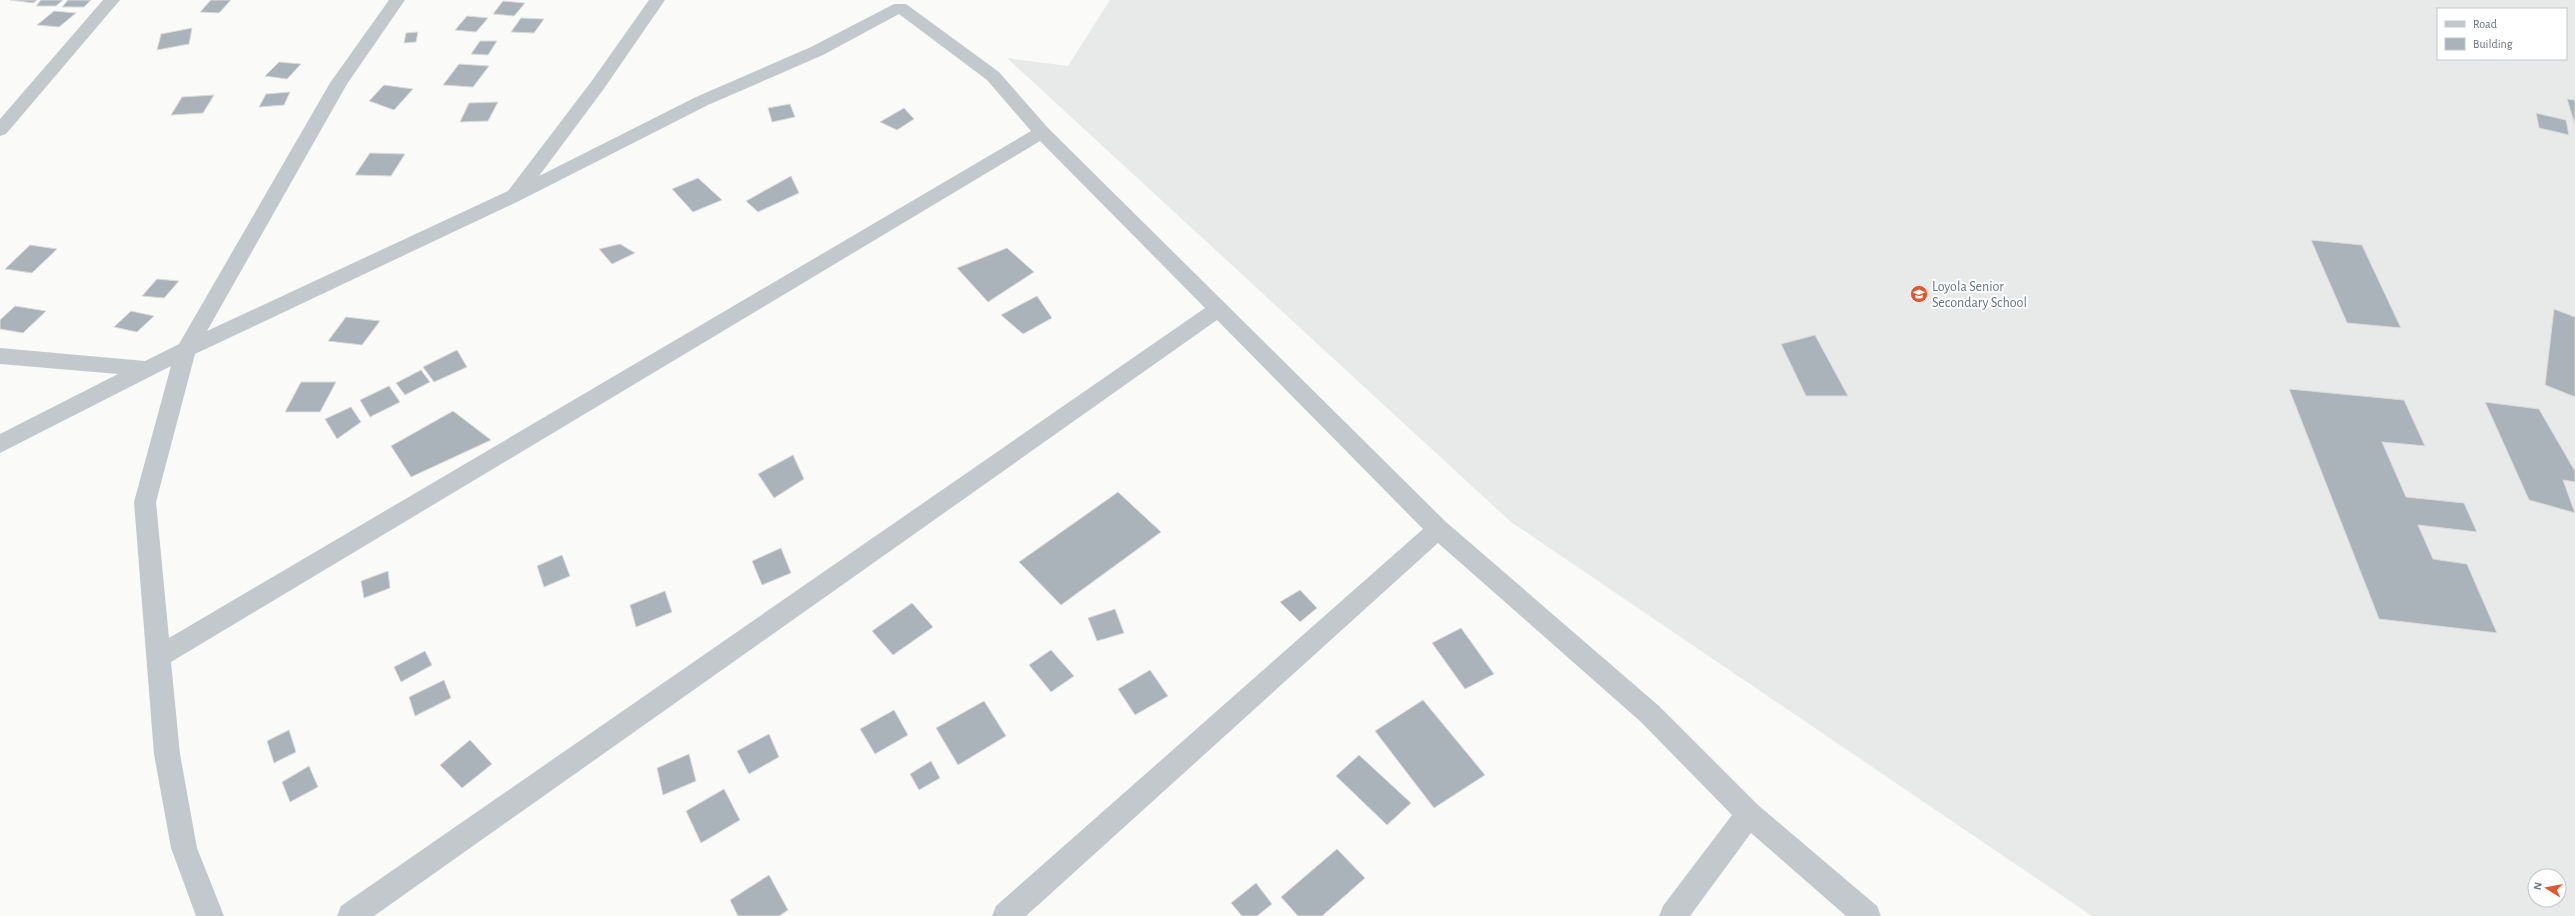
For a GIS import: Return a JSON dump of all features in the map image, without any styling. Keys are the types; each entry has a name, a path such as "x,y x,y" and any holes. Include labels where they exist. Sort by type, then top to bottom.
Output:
{"street":[{"path":"0,130 112,0"},
{"path":"210,916 184,848 167,754 145,502 186,349 339,83 397,0"},
{"path":"514,196 597,86 657,0"},
{"path":"0,444 186,349 514,196 702,101 817,51 905,3 993,76 1042,132 1438,529 1650,714 1749,814 1867,916"},
{"path":"158,657 1042,132"},
{"path":"351,916 1218,308"},
{"path":"0,356 148,369"},
{"path":"1006,916 1438,529"},
{"path":"1673,916 1749,814"}],"shaded area":[{"name":"Loyola Senior Secondary School","path":"1110,0 2575,0 2575,916 2092,916 1511,522 1007,58 1068,66"}],"building":[{"path":"10,0 37,0 33,3"},
{"path":"41,0 63,0 56,6 36,6"},
{"path":"68,0 91,0 84,7 62,7"},
{"path":"211,0 231,0 219,13 200,12"},
{"path":"503,1 525,3 514,16 493,14"},
{"path":"54,11 76,13 59,27 37,25"},
{"path":"467,16 488,18 476,32 455,30"},
{"path":"521,18 544,19 534,33 511,32"},
{"path":"192,28 189,44 157,50 161,34"},
{"path":"418,32 416,42 404,43 406,33"},
{"path":"480,41 497,41 488,55 471,54"},
{"path":"279,62 301,64 287,79 265,76"},
{"path":"459,64 489,66 473,87 443,85"},
{"path":"384,85 413,89 394,110 369,101"},
{"path":"290,92 284,105 259,107 266,94"},
{"path":"214,95 203,113 171,115 182,97"},
{"path":"2567,99 2575,100 2575,125"},
{"path":"498,102 488,121 460,122 469,103"},
{"path":"790,104 795,117 772,122 768,108"},
{"path":"904,108 914,119 897,130 880,122"},
{"path":"2536,113 2566,120 2569,135 2539,128"},
{"path":"370,153 405,154 391,176 355,175"},
{"path":"791,176 799,193 758,212 746,201"},
{"path":"698,178 722,200 693,212 672,189"},
{"path":"2311,240 2362,245 2401,328 2347,323"},
{"path":"620,244 635,253 612,264 599,249"},
{"path":"30,245 57,249 32,273 5,269"},
{"path":"1007,248 1034,272 988,302 957,268"},
{"path":"157,279 179,281 164,298 142,296"},
{"path":"1037,296 1052,318 1023,334 1001,315"},
{"path":"15,306 46,311 23,333 0,329 0,320"},
{"path":"2554,309 2575,317 2575,397 2545,385"},
{"path":"131,311 154,316 137,332 114,327"},
{"path":"346,317 380,321 362,345 328,341"},
{"path":"1815,335 1848,396 1806,396 1781,344"},
{"path":"457,350 467,367 434,382 423,367"},
{"path":"421,370 430,382 405,395 396,383"},
{"path":"301,382 336,382 320,412 285,412"},
{"path":"389,386 400,402 370,417 360,400"},
{"path":"2289,389 2404,400 2425,446 2382,442 2406,497 2464,503 2477,532 2418,525 2433,559 2467,564 2497,633 2379,619"},
{"path":"2485,402 2539,409 2575,471 2575,482 2563,480 2575,513 2529,500"},
{"path":"351,407 361,422 337,439 325,419"},
{"path":"453,411 491,440 411,477 391,446"},
{"path":"793,455 804,479 774,498 758,474"},
{"path":"1118,492 1161,532 1061,605 1019,562"},
{"path":"781,548 791,573 762,585 752,561"},
{"path":"562,555 570,576 544,587 537,566"},
{"path":"388,571 390,588 364,598 361,581"},
{"path":"1300,590 1317,608 1300,622 1280,602"},
{"path":"665,591 672,612 636,627 630,605"},
{"path":"912,603 933,627 893,655 872,631"},
{"path":"1115,609 1124,633 1097,641 1088,618"},
{"path":"1461,628 1494,674 1465,689 1432,643"},
{"path":"1051,650 1074,676 1051,692 1029,665"},
{"path":"425,651 432,665 401,682 394,667"},
{"path":"1150,670 1168,696 1135,715 1118,689"},
{"path":"444,680 451,698 415,716 409,697"},
{"path":"1423,700 1485,775 1434,808 1375,731"},
{"path":"984,701 1006,736 958,765 936,728"},
{"path":"894,710 908,735 875,754 860,729"},
{"path":"289,730 296,752 274,763 267,741"},
{"path":"769,734 779,757 749,774 737,751"},
{"path":"470,740 492,764 462,788 440,765"},
{"path":"689,754 696,781 663,795 657,768"},
{"path":"1359,755 1411,803 1387,825 1336,776"},
{"path":"931,761 940,778 919,790 910,774"},
{"path":"309,766 318,787 290,802 282,782"},
{"path":"724,789 740,820 701,843 686,811"},
{"path":"1337,849 1365,878 1322,916 1298,916 1281,897"},
{"path":"769,875 788,910 779,916 738,916 730,900"},
{"path":"1256,883 1272,904 1257,916 1242,916 1231,903"}],"place":[{"name":"Loyola Senior Secondary School","path":"1919,294"}]}
